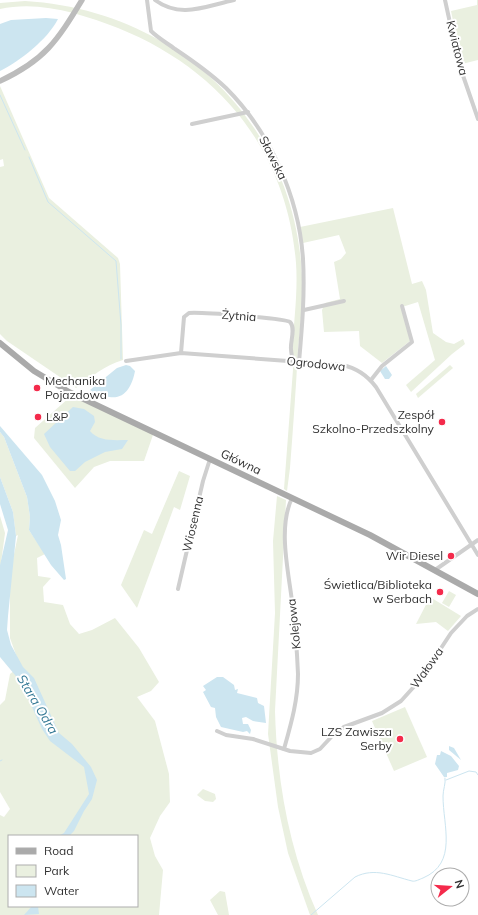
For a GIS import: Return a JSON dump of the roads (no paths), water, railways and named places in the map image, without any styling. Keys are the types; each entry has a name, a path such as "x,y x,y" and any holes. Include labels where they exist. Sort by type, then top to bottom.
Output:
{"main road":[{"path":"3,80 28,67 44,54 82,0"},
{"name":"Główna","path":"0,343 23,363 56,385 390,545 478,594"}],"street":[{"name":"Sławska","path":"147,0 150,27 155,34 212,76 248,112 271,150 289,191 302,246 304,310 300,362"},
{"path":"155,0 166,7 185,12 234,0"},
{"name":"Kwiatowa","path":"445,0 460,64 478,119"},
{"path":"192,124 248,112"},
{"path":"304,310 344,301"},
{"path":"370,380 382,366 412,342 402,306"},
{"name":"Żytnia","path":"182,353 184,317 189,313 265,318 286,320 291,323 292,362"},
{"name":"Ogrodowa","path":"126,361 182,353 350,367 370,380 478,554"},
{"name":"Wiosenna","path":"178,589 210,459"},
{"name":"Kolejowa","path":"284,749 293,717 297,689 295,629 285,553 287,509 292,498"},
{"path":"435,570 478,540"},
{"name":"Wałowa","path":"216,731 226,735 253,739 300,754 311,753 320,749 334,734 344,727 382,713 396,706 416,686 451,634 467,616 478,609"}],"water":[{"path":"46,18 58,19 41,42 25,55 0,71 0,24 11,20"},
{"path":"126,365 130,366 135,371 129,388 122,395 112,397 98,394 90,390 117,368"},
{"path":"386,366 392,375 389,379 385,379 380,371"},
{"path":"73,407 84,409 94,416 95,422 90,431 94,435 108,440 128,440 122,449 105,452 85,462 75,471 70,471 50,447 44,434"},
{"path":"0,426 42,475 55,501 61,520 58,535 66,579 64,580 51,565 29,530 30,517 27,497 4,437 0,432"},
{"name":"Stara Odra","path":"0,477 13,512 16,536 7,630 11,645 23,667 34,678 59,733 72,744 91,767 97,780 92,799 74,831 70,835 60,835 64,833 89,794 84,767 50,741 42,729 20,681 0,657 0,565 8,530 0,504"},
{"path":"217,677 223,677 234,685 235,690 238,689 237,693 257,698 258,703 264,706 266,723 253,721 246,717 242,718 243,724 248,724 251,730 250,734 247,731 243,732 221,727 216,717 215,708 211,707 203,692 206,690 203,686"},
{"path":"449,746 454,748 461,760 449,750"},
{"path":"441,751 451,756 459,766 458,770 447,773 447,777 444,777 435,764 437,755 440,755"},
{"path":"31,907 38,907 39,914 24,915"}],"waterway":[{"path":"0,95 25,150"},
{"path":"29,157 48,202 116,261 121,325 121,359"},
{"path":"446,780 469,771 476,772 478,775"},
{"path":"311,915 355,877 362,874 384,873 416,881 434,871 441,863 445,853 446,831 443,796 445,778"}],"place":[{"name":"Mechanika Pojazdowa","path":"37,388"},
{"name":"L&P","path":"38,417"},
{"name":"Zespół Szkolno-Przedszkolny","path":"442,422"},
{"name":"Wir Diesel","path":"451,556"},
{"name":"Świetlica/Biblioteka w Serbach","path":"440,592"},
{"name":"LZS Zawisza Serby","path":"400,739"}]}
